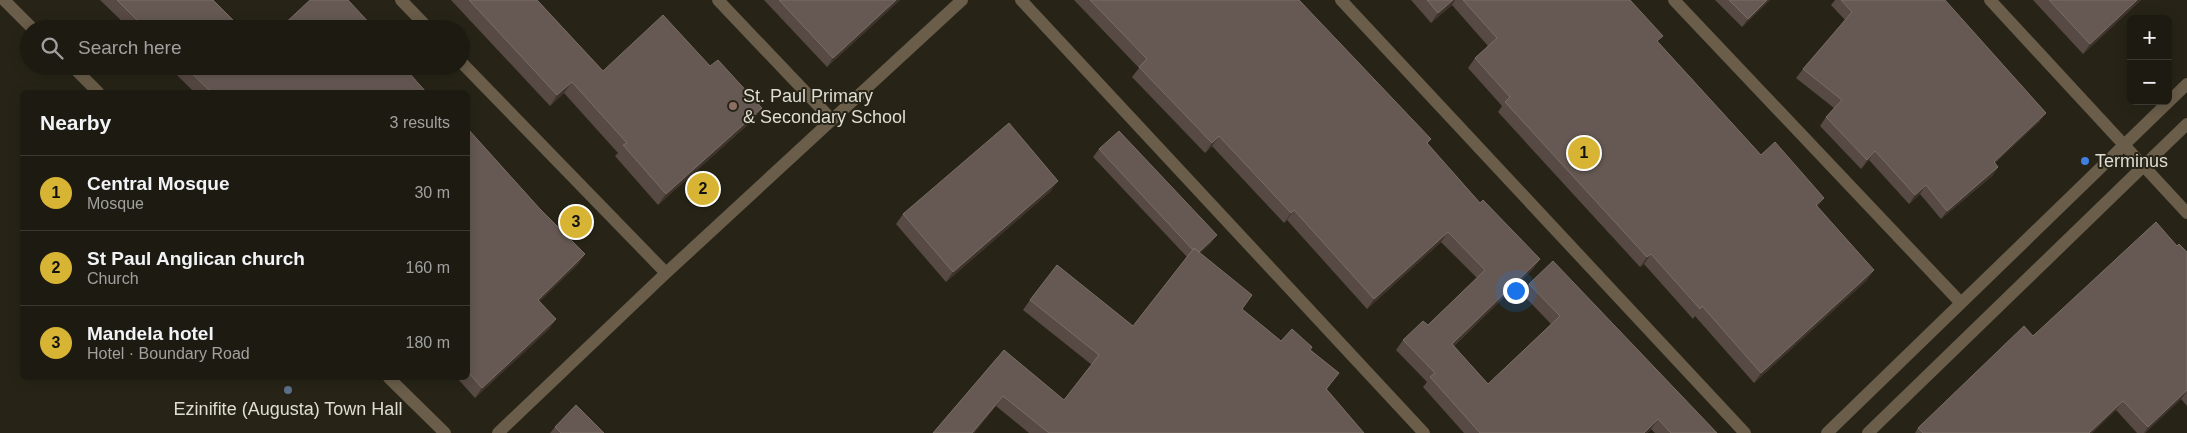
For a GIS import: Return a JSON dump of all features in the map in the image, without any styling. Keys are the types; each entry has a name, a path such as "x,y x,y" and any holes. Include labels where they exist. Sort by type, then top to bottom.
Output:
{"street":[{"path":"4,0 24,20"},
{"path":"401,0 420,20"},
{"path":"718,0 832,120"},
{"path":"502,432 666,273 962,0"},
{"path":"1021,0 1424,433"},
{"path":"1341,0 1745,433"},
{"path":"1674,0 1961,303"},
{"path":"1990,0 2187,213"},
{"path":"470,71 666,273"},
{"path":"81,75 96,90"},
{"path":"1827,433 2187,84"},
{"path":"1868,433 2187,124"},
{"path":"391,380 445,433"}],"building":[{"path":"117,0 213,0 233,20 137,20"},
{"path":"310,0 348,0 367,20 289,20"},
{"path":"469,0 537,0 603,71 663,15 710,66 718,60 762,108 666,194 623,145 627,143 572,82 557,95"},
{"path":"779,0 896,0 833,58"},
{"path":"1090,0 1299,0 1431,139 1427,143 1480,203 1483,200 1540,259 1452,344 1488,384 1560,316 1529,284 1553,261 1717,433 1671,433 1658,419 1644,433 1480,433 1430,377 1435,373 1403,340 1423,321 1428,325 1485,270 1448,232 1374,299 1294,210 1291,213 1219,136 1212,143 1139,67 1147,59"},
{"path":"1427,0 1453,0 1438,13"},
{"path":"1463,0 1630,0 1663,36 1657,41 1761,155 1775,142 1824,198 1816,205 1874,270 1761,373 1702,306 1700,309 1651,254 1647,257 1505,102 1510,97 1475,58 1497,38"},
{"path":"1729,0 1767,0 1748,19"},
{"path":"1841,0 1945,0 2046,113 1994,162 1998,167 1947,211 1926,185 1915,195 1875,151 1867,160 1826,117 1842,100 1803,69 1852,12"},
{"path":"2049,0 2137,0 2090,44"},
{"path":"193,75 411,75 424,90 209,90"},
{"path":"1009,123 1058,181 953,272 903,214"},
{"path":"470,131 540,209 585,254 538,300 556,319 482,388 470,374"},
{"path":"1119,131 1217,235 1199,252 1194,248 1193,250 1099,149"},
{"path":"2156,222 2177,246 2179,244 2187,252 2187,390 2148,427 2123,401 2089,433 1923,433 1918,428 2024,326 2033,336"},
{"path":"1194,248 1252,295 1242,309 1281,341 1292,329 1312,347 1310,350 1339,373 1326,389 1364,433 1049,433 1003,396 972,433 933,433 1004,350 1064,400 1099,355 1030,300 1057,265 1133,326"},
{"path":"576,405 604,433 561,433 555,427"}],"place":[{"name":"St. Paul Primary & Secondary School","path":"733,106"},
{"name":"Central Mosque","path":"1584,153"},
{"name":"Terminus","path":"2085,161"},
{"name":"St Paul Anglican church","path":"703,189"},
{"name":"Mandela hotel","path":"576,222"},
{"name":"Ezinifite (Augusta) Town Hall","path":"288,390"}]}
